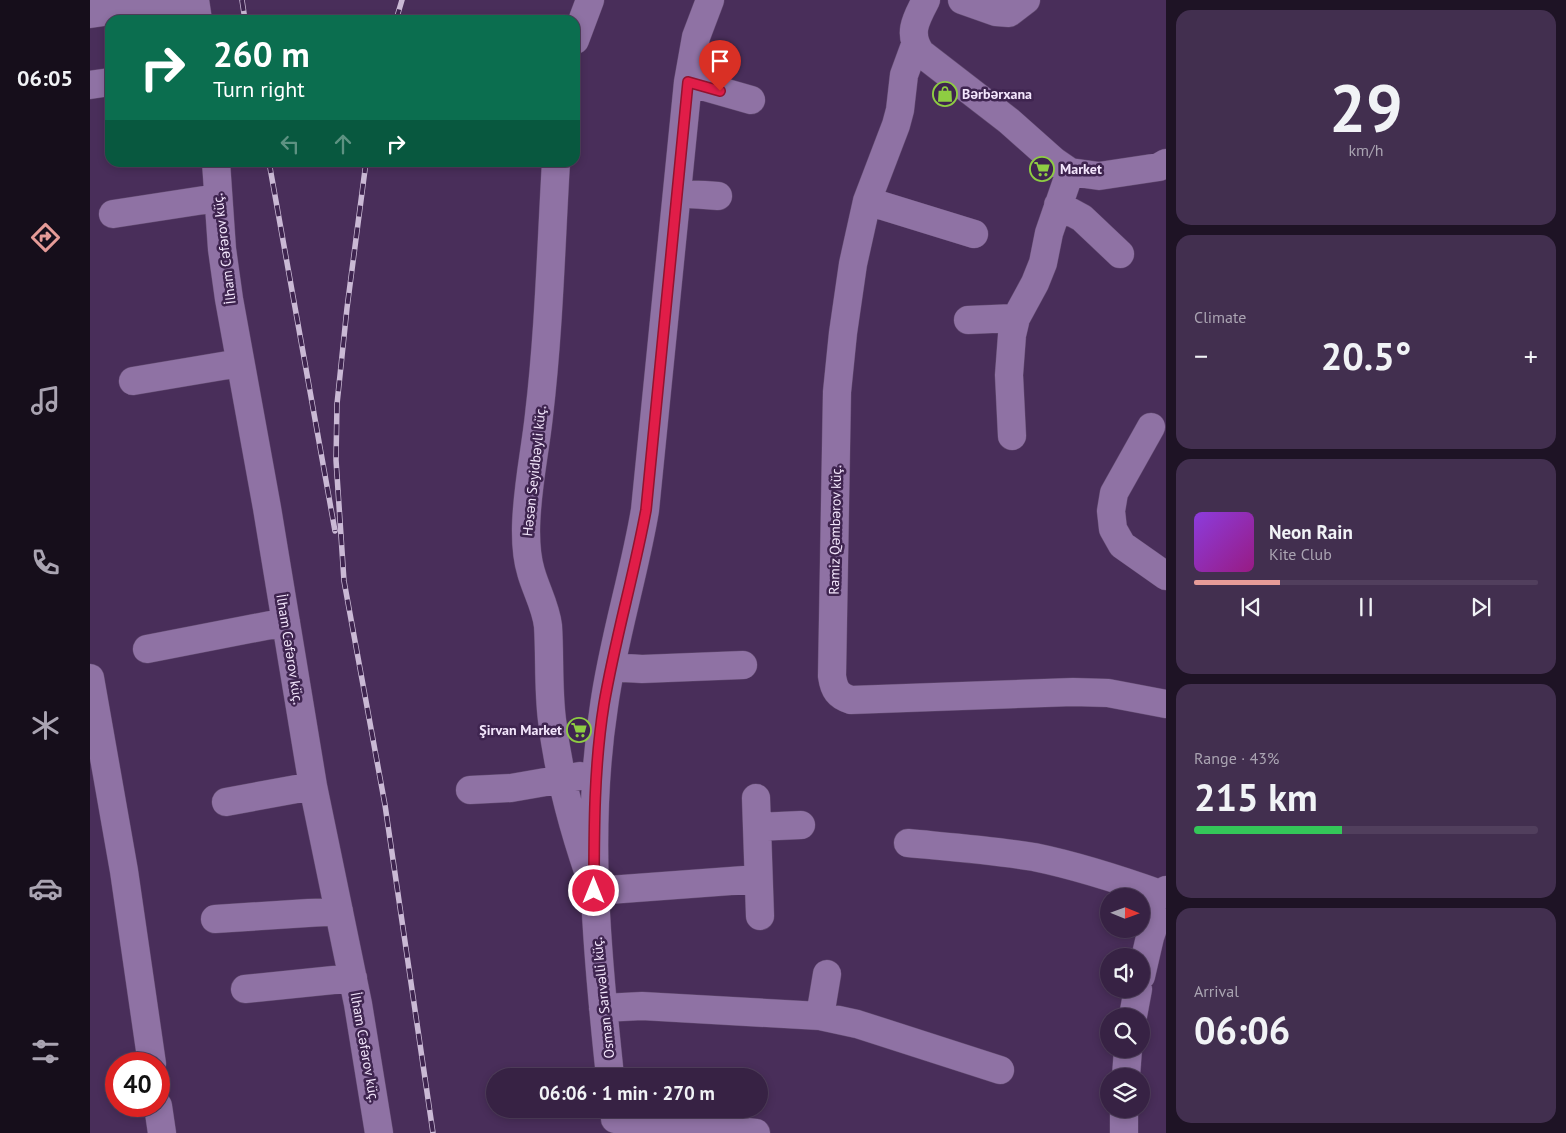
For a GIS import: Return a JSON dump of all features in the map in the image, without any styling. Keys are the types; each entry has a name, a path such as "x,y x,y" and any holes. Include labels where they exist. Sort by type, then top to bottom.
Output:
{"street":[{"path":"90,14 186,0"},
{"path":"195,0 197,15"},
{"path":"580,27 590,0"},
{"name":"Osman Sarıvəlli küç.","path":"609,1068 594,891 597,773 604,707 611,667 638,553 646,510 688,82 696,37 710,0"},
{"path":"926,0 915,19 913,32 915,45 930,61 1009,121 1054,161 1070,172 1099,176 1164,168"},
{"path":"962,0 996,12 1009,13 1026,0"},
{"name":"Ramiz Qəmbərov küç.","path":"915,45 904,75 900,110 896,124 867,201 853,264 843,333 837,392 832,676 834,688 841,697 852,700 1073,692 1108,693 1166,704"},
{"path":"688,82 752,100"},
{"path":"90,85 105,83"},
{"name":"İlham Cəfərov küç.","path":"216,167 222,249 240,362 313,786 353,978 379,1133"},
{"name":"Həsən Seyidbəyli küç.","path":"556,167 540,415 530,484 526,531 527,554 548,625 549,688 561,779 582,857 594,891"},
{"path":"1012,436 1009,375 1012,335 1016,318 1038,277 1058,205 1070,172"},
{"path":"677,193 718,196"},
{"path":"113,214 217,198"},
{"path":"867,201 974,234"},
{"path":"1058,205 1082,218 1120,254"},
{"path":"968,320 1016,318"},
{"path":"134,381 240,362"},
{"path":"1151,427 1114,493 1111,511 1113,529 1122,545 1166,576"},
{"path":"146,649 286,622"},
{"path":"611,667 743,665"},
{"path":"90,678 124,871 150,1052"},
{"path":"470,790 511,788 597,773"},
{"path":"226,802 313,786"},
{"path":"756,798 760,916"},
{"path":"757,827 801,825"},
{"path":"908,842 1034,857 1109,876 1165,893 1147,948"},
{"path":"594,891 758,879"},
{"path":"216,919 339,911"},
{"path":"820,1016 827,974"},
{"path":"245,989 353,978"},
{"path":"603,1008 642,1006 820,1016 858,1024 1000,1070"},
{"path":"160,1117 162,1133"},
{"path":"1124,1118 1124,1133"},
{"path":"615,1120 756,1133"}],"railway":[{"path":"242,0 244,15"},
{"path":"398,15 402,0"},
{"path":"270,167 335,531"},
{"path":"365,167 337,404 336,460 344,581 385,805 433,1133"}],"place":[{"name":"Bərbərxana","path":"945,94"},
{"name":"Market","path":"1042,169"},
{"name":"Şirvan Market","path":"579,730"}],"route":[{"path":"594,891 596,784 604,707 646,510 688,82 720,91"}]}
